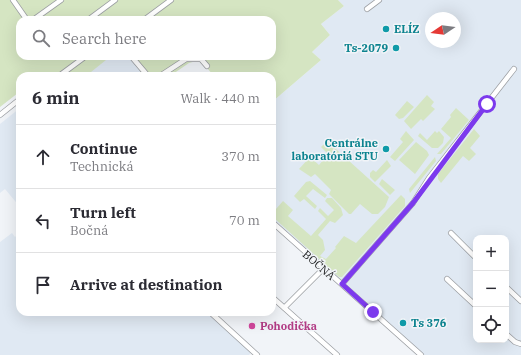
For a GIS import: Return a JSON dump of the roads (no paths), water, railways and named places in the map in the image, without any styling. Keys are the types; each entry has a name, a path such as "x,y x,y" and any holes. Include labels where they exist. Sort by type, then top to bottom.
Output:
{"street":[{"path":"13,0 24,16"},
{"path":"39,16 61,0"},
{"path":"93,16 115,0"},
{"path":"149,16 171,0"},
{"path":"367,9 378,0"},
{"path":"64,72 81,60"},
{"path":"134,60 145,72"},
{"path":"166,72 184,60"},
{"path":"202,60 207,66"},
{"path":"342,284 413,203 430,178 514,69"},
{"path":"0,114 16,102"},
{"name":"BOČNÁ","path":"276,226 421,355"},
{"path":"450,233 473,255"},
{"path":"284,308 323,269"},
{"path":"447,279 473,303"},
{"path":"509,290 521,301"},
{"path":"276,301 337,355"},
{"path":"214,316 258,355"},
{"path":"509,337 515,342 521,344"}],"place":[{"name":"ELÍZ","path":"386,29"},
{"name":"Ts-2079","path":"396,48"},
{"name":"Centrálne laboratóriá STU","path":"386,149"},
{"name":"Ts 376","path":"403,323"},
{"name":"Pohodička","path":"252,326"}]}
